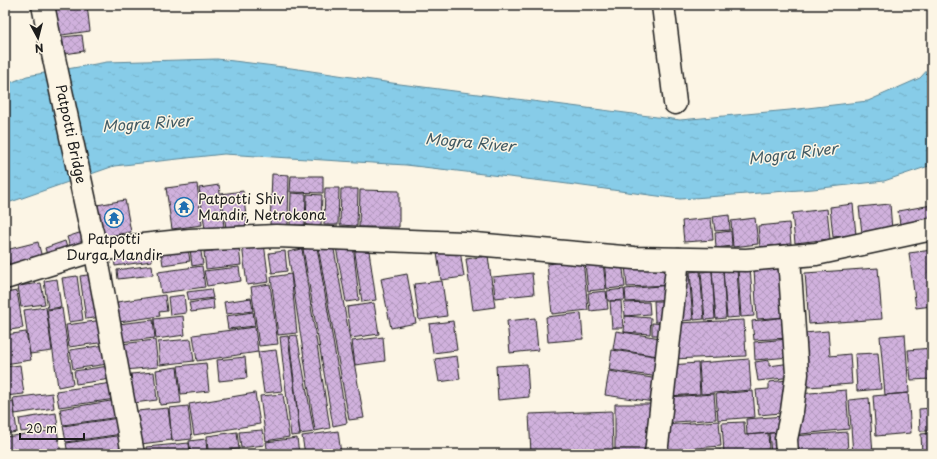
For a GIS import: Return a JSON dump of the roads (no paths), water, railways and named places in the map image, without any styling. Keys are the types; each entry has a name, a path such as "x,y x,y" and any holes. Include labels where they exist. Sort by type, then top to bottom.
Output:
{"street":[{"name":"Patpotti Bridge","path":"43,5 93,239 133,454"},
{"path":"663,5 676,103"},
{"path":"5,278 93,239 190,240 276,236 464,243 634,258 746,260 816,254 932,229"},
{"path":"787,454 786,439 792,411 797,374 789,257"},
{"path":"656,454 678,259"}],"water":[{"name":"Mogra River","path":"217,59 680,120 868,101 920,78 932,65 932,165 884,181 813,189 680,199 406,165 224,154 114,166 5,204 5,85 27,76 107,62"}],"place":[{"name":"Patpotti Shiv Mandir, Netrokona","path":"184,207"},
{"name":"Patpotti Durga Mandir","path":"114,218"}]}
